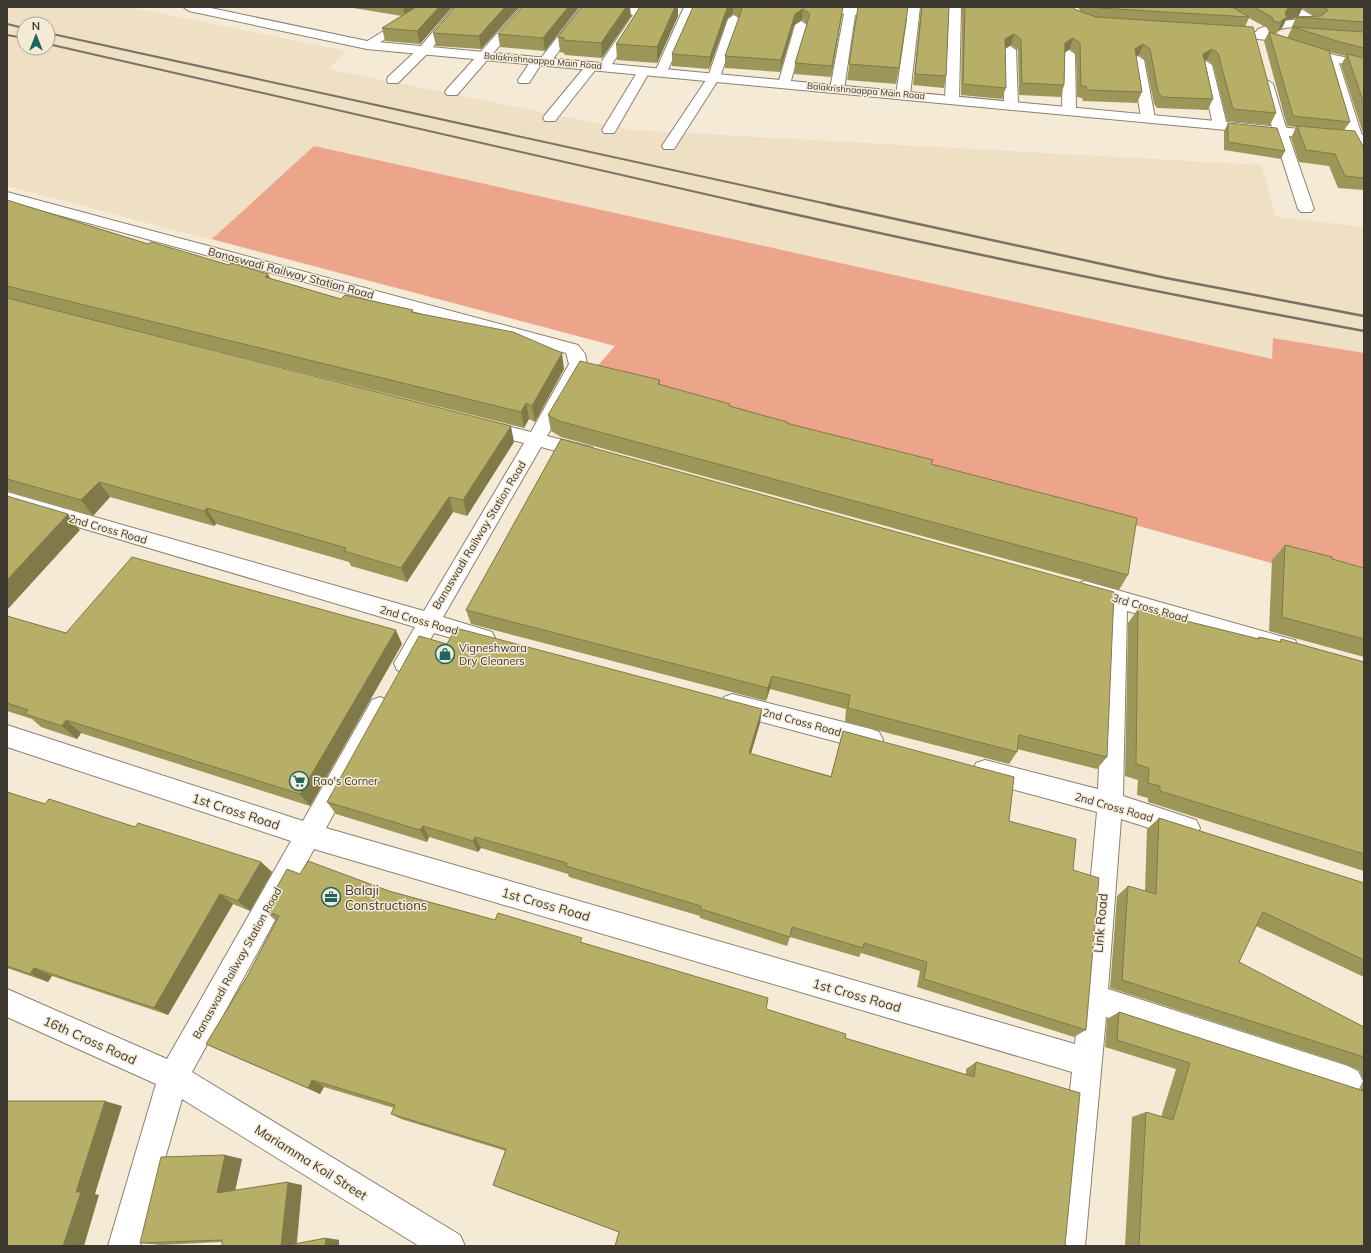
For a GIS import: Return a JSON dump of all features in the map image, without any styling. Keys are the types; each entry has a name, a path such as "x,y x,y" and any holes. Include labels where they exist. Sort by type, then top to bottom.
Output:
{"street":[{"name":"Balakrishnaappa Main Road","path":"189,7 367,45 1069,110 1359,139"},
{"path":"367,45 430,7"},
{"path":"392,80 424,50 460,7"},
{"path":"452,92 485,56 526,7"},
{"path":"524,80 587,7"},
{"path":"614,7 637,11 652,10"},
{"path":"661,72 688,7 680,8"},
{"path":"796,7 850,11 914,11 903,95"},
{"path":"952,100 955,7"},
{"path":"1262,34 1282,25 1315,21 1289,7"},
{"path":"550,118 598,66 639,15 637,11"},
{"path":"837,89 850,11"},
{"path":"668,146 714,77 734,19"},
{"path":"1243,21 1262,34 1331,58 1364,65"},
{"path":"784,84 801,25"},
{"path":"1212,31 1262,34 1301,34"},
{"path":"1258,49 1262,34"},
{"path":"1010,50 1011,105"},
{"path":"1069,54 1069,110"},
{"path":"1331,58 1364,157"},
{"path":"1138,60 1148,118"},
{"path":"1206,65 1220,125"},
{"path":"609,130 644,71"},
{"path":"1264,72 1280,131 1306,209"},
{"name":"Banaswadi Railway Station Road","path":"7,196 572,349 576,354 578,364 536,439 427,622 173,1077 124,1246"},
{"path":"467,422 605,458"},
{"name":"2nd Cross Road","path":"7,499 427,622 504,643"},
{"name":"3rd Cross Road","path":"1064,584 1304,652"},
{"name":"Link Road","path":"1069,1246 1094,999 1110,804 1117,599"},
{"name":"2nd Cross Road","path":"711,698 888,745"},
{"name":"1st Cross Road","path":"7,736 308,835 1088,1062"},
{"name":"2nd Cross Road","path":"964,765 1110,804 1207,835"},
{"path":"1094,999 1348,1081"},
{"name":"16th Cross Road","path":"7,1003 173,1077"},
{"name":"Mariamma Koil Street","path":"173,1077 449,1246"}],"shaded area":[{"path":"7,7 129,7 346,51 328,69 631,130 1261,165 1276,217 1364,227 1364,589 615,346 7,186"},
{"path":"314,146 1272,359 1273,338 1364,353 1364,589 591,373 615,346 212,239"}],"building":[{"path":"416,7 439,7 417,31 382,28"},
{"path":"455,7 505,7 479,36 433,33"},
{"path":"522,7 568,7 543,38 498,34"},
{"path":"582,7 626,7 601,43 563,40 564,38 558,37"},
{"path":"640,7 675,7 657,47 616,44"},
{"path":"693,7 728,7 710,57 672,54"},
{"path":"740,7 843,7 832,66 795,63 810,14 803,9 795,14 781,60 725,56 742,9"},
{"path":"858,7 908,7 899,68 849,64"},
{"path":"922,7 949,7 946,76 915,74"},
{"path":"965,7 1073,7 1074,9 1096,17 1253,27 1276,113 1233,109 1218,53 1212,49 1203,54 1213,99 1162,97 1158,92 1150,49 1143,44 1135,49 1142,92 1087,90 1086,86 1081,86 1080,43 1073,38 1065,43 1064,85 1022,83 1021,39 1014,34 1005,39 1006,88 963,84"},
{"path":"1097,7 1232,7 1249,17 1099,8"},
{"path":"1254,7 1303,7 1287,9 1285,14 1287,17 1281,21 1281,23 1273,21 1272,17"},
{"path":"1323,7 1364,7 1364,22 1296,17 1321,16 1328,10"},
{"path":"1293,27 1364,32 1364,48 1340,42"},
{"path":"1269,32 1329,51 1350,122 1293,116"},
{"path":"1347,54 1364,58 1364,104"},
{"path":"1228,123 1277,128 1285,151 1228,142"},
{"path":"1297,126 1355,131 1364,148 1364,178 1345,176 1335,154 1306,150"},
{"path":"7,200 148,244 151,242 229,265 231,263 268,274 265,277 341,299 345,295 413,310 411,312 513,332 562,353 532,406 526,403 521,412 7,286"},
{"path":"7,298 511,426 463,500 449,497 401,568 344,551 346,548 207,508 204,511 99,482 81,500 7,479"},
{"path":"580,361 660,380 658,384 730,404 729,406 787,422 786,423 933,460 931,464 1137,518 1128,575 559,421 548,415"},
{"path":"561,439 1114,592 1107,757 1019,735 1017,752 848,708 850,695 772,676 768,688 466,610"},
{"path":"7,496 68,514 7,580"},
{"path":"1285,545 1332,557 1332,559 1364,568 1364,639 1282,617"},
{"path":"132,557 396,630 300,794 66,720 62,726 25,714 28,710 7,703 7,616 66,633"},
{"path":"1138,609 1259,639 1259,637 1281,642 1281,639 1364,662 1364,854 1160,791 1160,786 1148,783 1149,768 1136,764"},
{"path":"456,628 762,709 749,753 831,777 843,731 1014,777 1009,821 1076,839 1073,870 1099,878 1086,1030 924,979 927,962 864,943 863,948 792,927 790,937 701,909 701,906 566,866 567,863 475,837 473,841 423,826 420,830 327,802 419,636 447,644"},
{"path":"7,792 45,804 49,799 135,827 138,823 261,862 238,901 220,894 154,1008 34,968 30,974 7,966"},
{"path":"1159,818 1364,883 1364,960 1263,912 1239,962 1364,1027 1364,1057 1122,980 1128,886 1156,894"},
{"path":"308,861 389,891 495,920 498,913 582,938 580,942 768,998 766,1009 846,1034 845,1038 974,1077 976,1062 1080,1093 1065,1245 1070,1246 615,1246 619,1232 493,1185 506,1149 391,1114 395,1105 312,1080 308,1088 206,1044 248,975 279,916 264,910 287,869 300,874"},
{"path":"1119,1012 1364,1091 1364,1246 1139,1246 1146,1112 1173,1120 1190,1063 1117,1040"},
{"path":"7,1101 105,1101 76,1192 81,1192 63,1246 7,1246"},
{"path":"225,1155 217,1193 288,1182 281,1246 222,1246 222,1240 140,1243 161,1157"},
{"path":"326,1238 325,1246 284,1246"}],"railway":[{"path":"7,24 16,26"},
{"path":"7,35 16,37"},
{"path":"56,35 832,205"},
{"path":"56,46 753,205"},
{"path":"749,204 902,238 1210,302 1364,331"},
{"path":"827,204 1166,278 1364,316"}],"place":[{"name":"Vigneshwara Dry Cleaners","path":"445,654"},
{"name":"Rao's Corner","path":"299,781"},
{"name":"Balaji Constructions","path":"331,897"}]}
